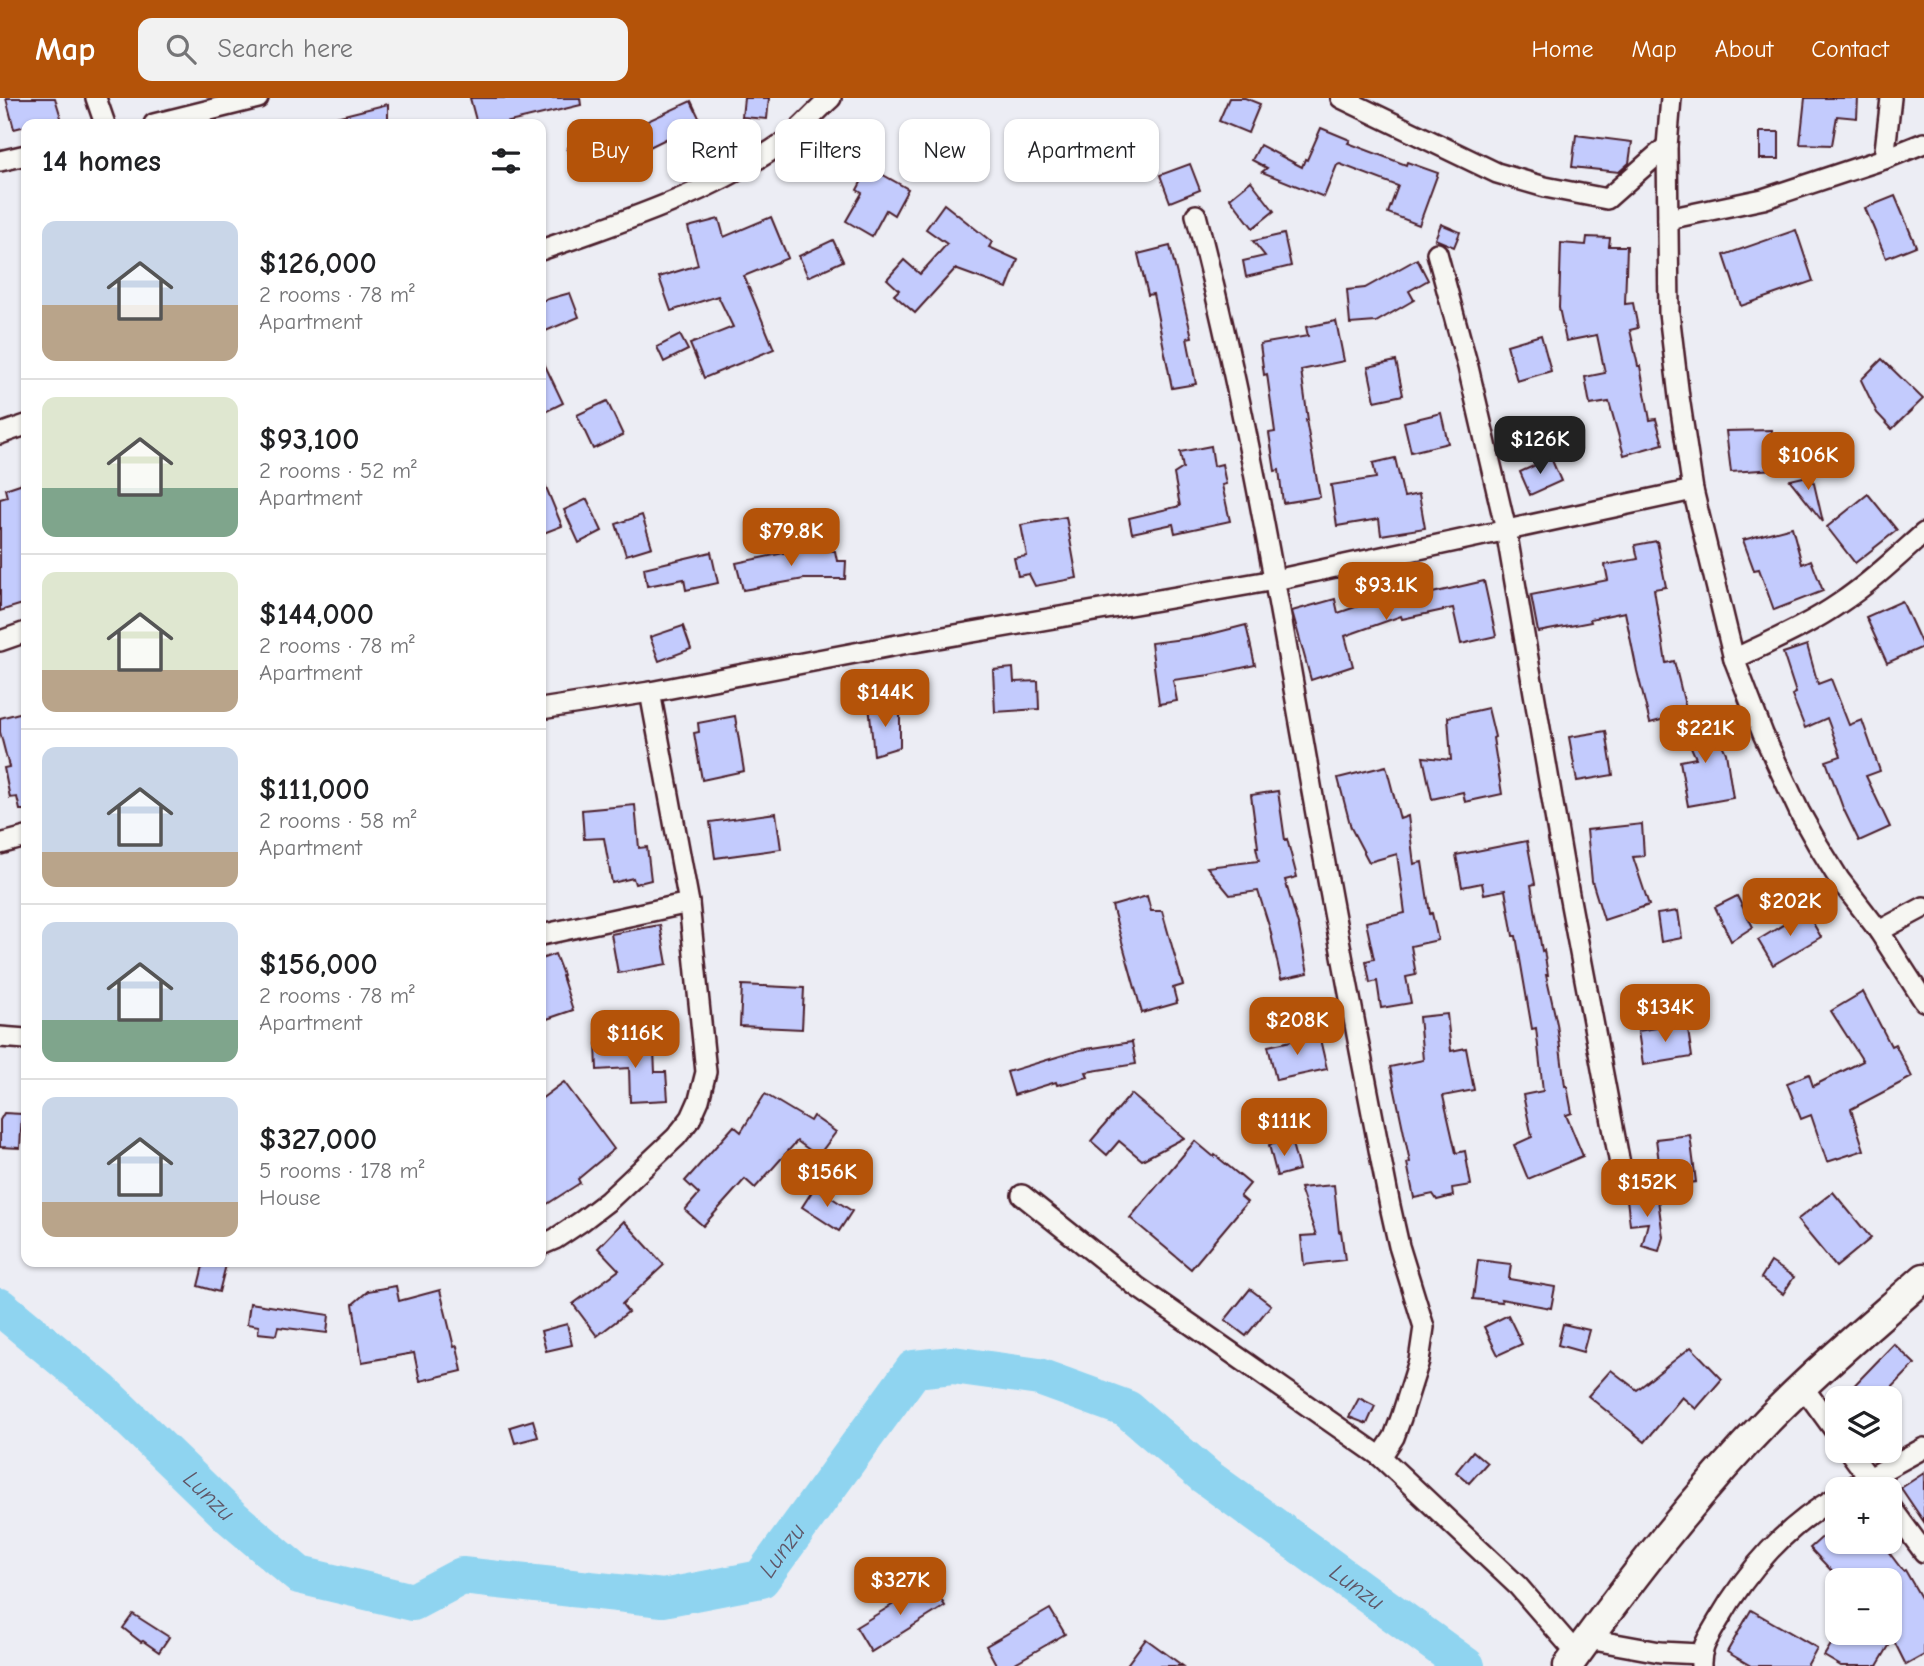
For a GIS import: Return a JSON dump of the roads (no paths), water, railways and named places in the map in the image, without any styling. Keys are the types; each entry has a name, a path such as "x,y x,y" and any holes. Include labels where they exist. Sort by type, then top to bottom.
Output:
{"main road":[{"path":"1578,1653 1640,1568 1707,1486 1772,1416 1924,1278"}],"street":[{"path":"96,98 103,119"},
{"path":"174,119 258,98"},
{"path":"546,248 709,185 786,140 831,98"},
{"path":"1341,98 1497,173 1545,187 1607,199 1667,146"},
{"path":"1671,98 1667,146 1669,313 1693,490 1734,659 1763,734 1800,813 1839,879 1879,932 1924,1001"},
{"path":"1884,159 1891,98"},
{"path":"1668,219 1763,199 1924,143"},
{"path":"0,161 21,156"},
{"path":"1196,215 1219,302 1245,422 1332,904 1390,1206 1399,1246 1424,1327 1419,1361 1401,1418 1394,1437 1381,1457"},
{"path":"1437,253 1465,354 1506,530 1564,868 1623,1180"},
{"path":"0,433 21,427"},
{"path":"546,708 1275,580 1693,490"},
{"path":"1734,659 1840,604 1924,533"},
{"path":"0,641 21,634"},
{"path":"546,1243 582,1222 608,1201 676,1136 691,1118 706,1072 689,903 650,692"},
{"path":"0,844 21,838"},
{"path":"546,934 689,903"},
{"path":"1879,932 1924,906"},
{"path":"0,1037 21,1039"},
{"path":"1022,1195 1136,1286 1381,1457 1518,1586 1578,1653 1660,1652 1700,1660 1734,1593 1758,1562 1793,1527 1825,1505"},
{"path":"1803,1387 1825,1417"},
{"path":"1882,1477 1924,1448"},
{"path":"1902,1522 1924,1552"}],"waterway":[{"name":"Lunzu","path":"0,1307 100,1390 230,1516 299,1575 413,1602 462,1576 663,1598 761,1579 914,1369 953,1365 1039,1377 1127,1409 1205,1476 1466,1666"}]}
